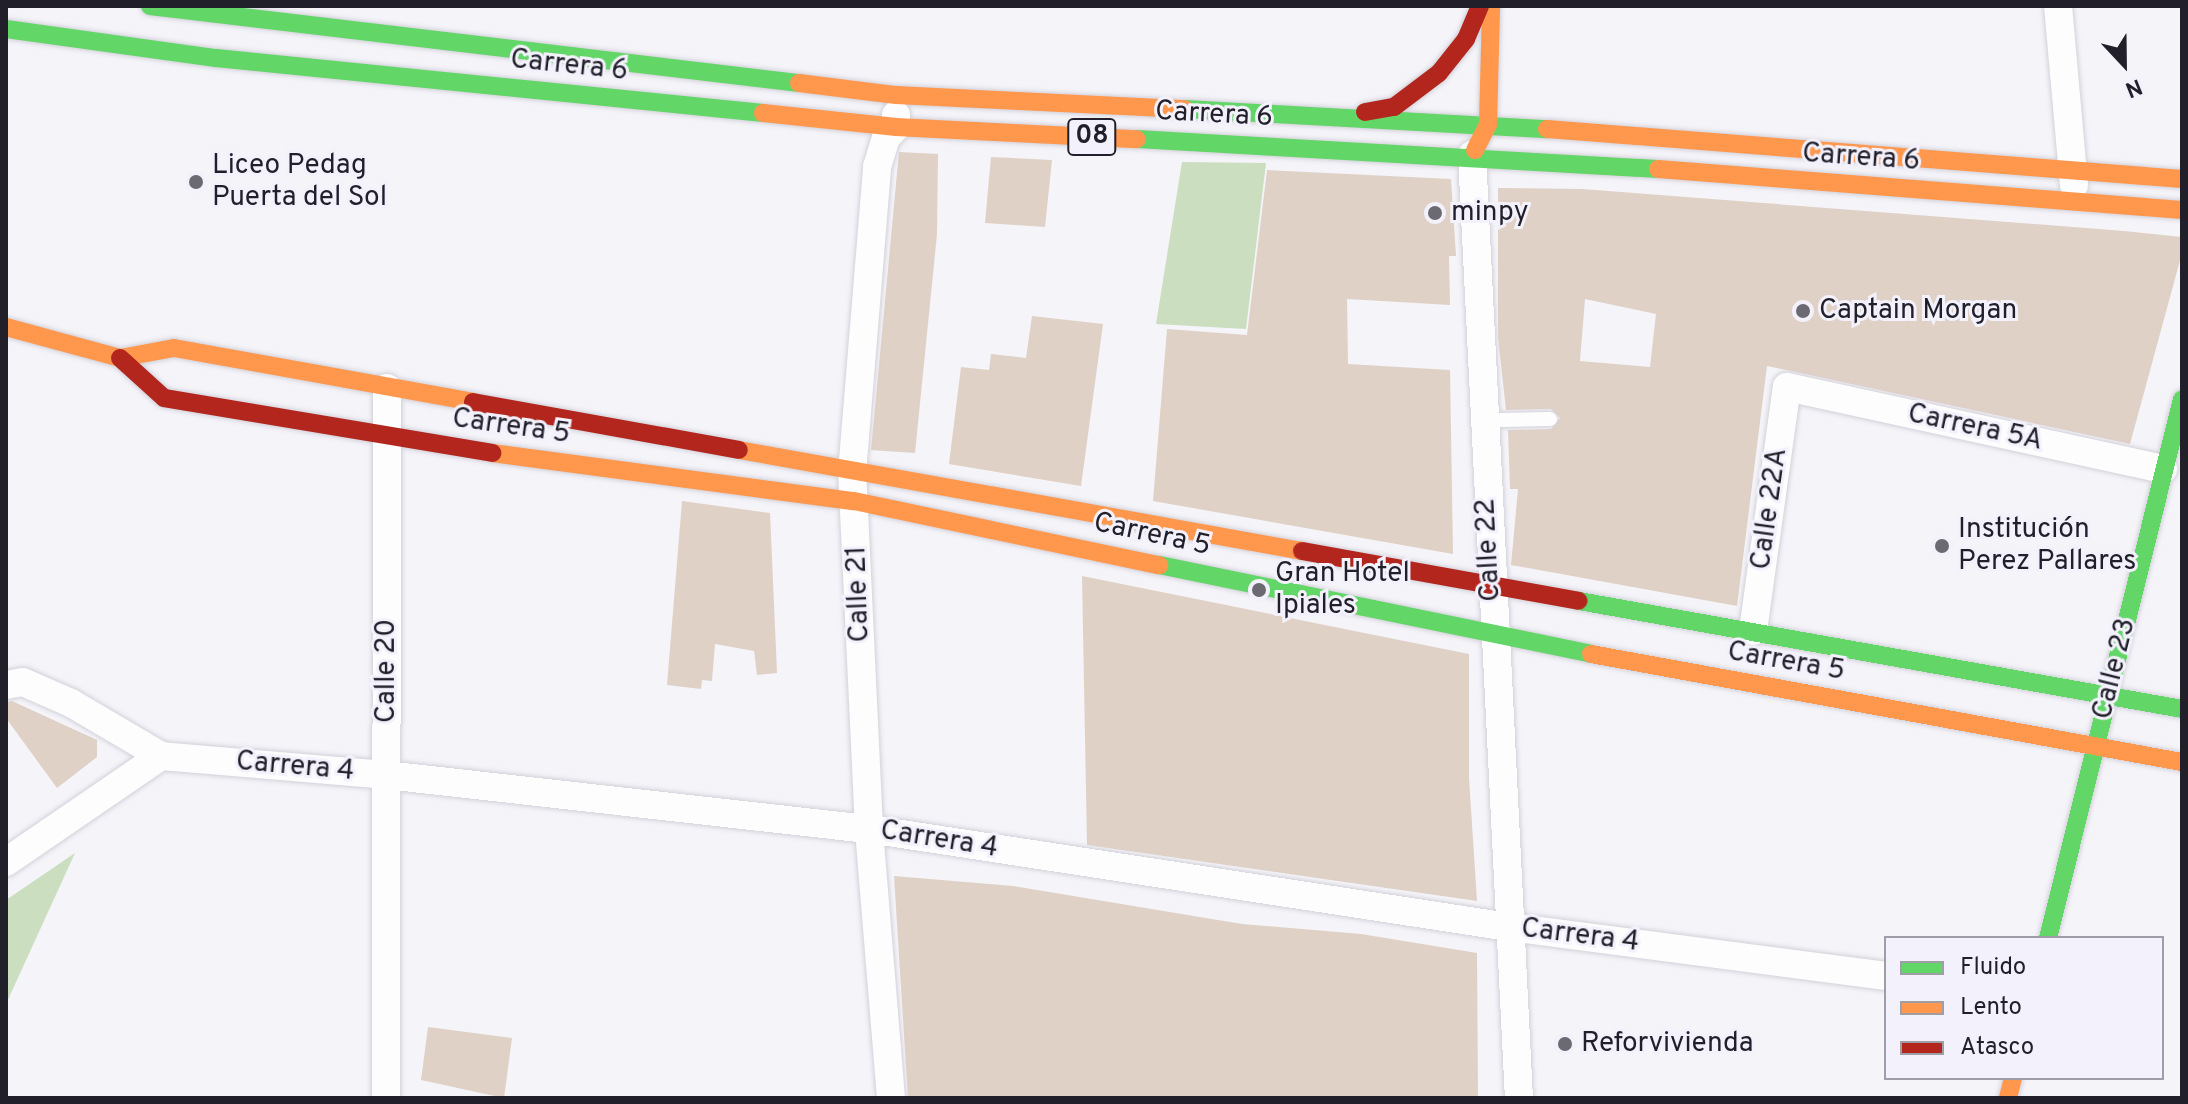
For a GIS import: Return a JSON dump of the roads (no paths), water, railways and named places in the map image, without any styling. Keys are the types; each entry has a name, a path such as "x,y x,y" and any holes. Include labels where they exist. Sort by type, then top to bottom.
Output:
{"street":[{"name":"Carrera 6","path":"150,6 896,95 1488,124 2182,179"},
{"path":"1334,116 1394,107 1418,93 1466,39 1480,6"},
{"name":"Calle 22","path":"1491,6 1488,124 1472,155 1490,585 1519,1098"},
{"path":"2058,6 2075,202"},
{"name":"Carrera 6","path":"6,29 216,58 896,127 1472,155 2182,210"},
{"name":"Calle 21","path":"891,1098 869,829 853,487 877,167 886,138 896,127 896,95"},
{"name":"Carrera 5","path":"6,327 120,358 174,348 387,388 853,487 1493,636 2182,762"},
{"name":"Carrera 5","path":"120,358 164,398 387,439 853,487 1490,585 2182,709"},
{"name":"Carrera 5A","path":"1787,387 2163,469"},
{"name":"Calle 22A","path":"1753,631 1787,387"},
{"name":"Calle 20","path":"386,1098 387,388"},
{"name":"Calle 23","path":"2049,936 2182,399"},
{"name":"Carrera 4","path":"6,685 23,682 71,703 161,756 386,775 869,829 1509,927 1884,976"},
{"path":"6,862 161,756"}],"lane":[{"path":"1498,420 1550,419"}],"place":[{"name":"Liceo Pedag Puerta del Sol","path":"196,182"},
{"name":"minpy","path":"1435,213"},
{"name":"Captain Morgan","path":"1803,311"},
{"name":"Institución Perez Pallares","path":"1942,546"},
{"name":"Gran Hotel Ipiales","path":"1259,590"},
{"name":"Reforvivienda","path":"1565,1044"}]}
